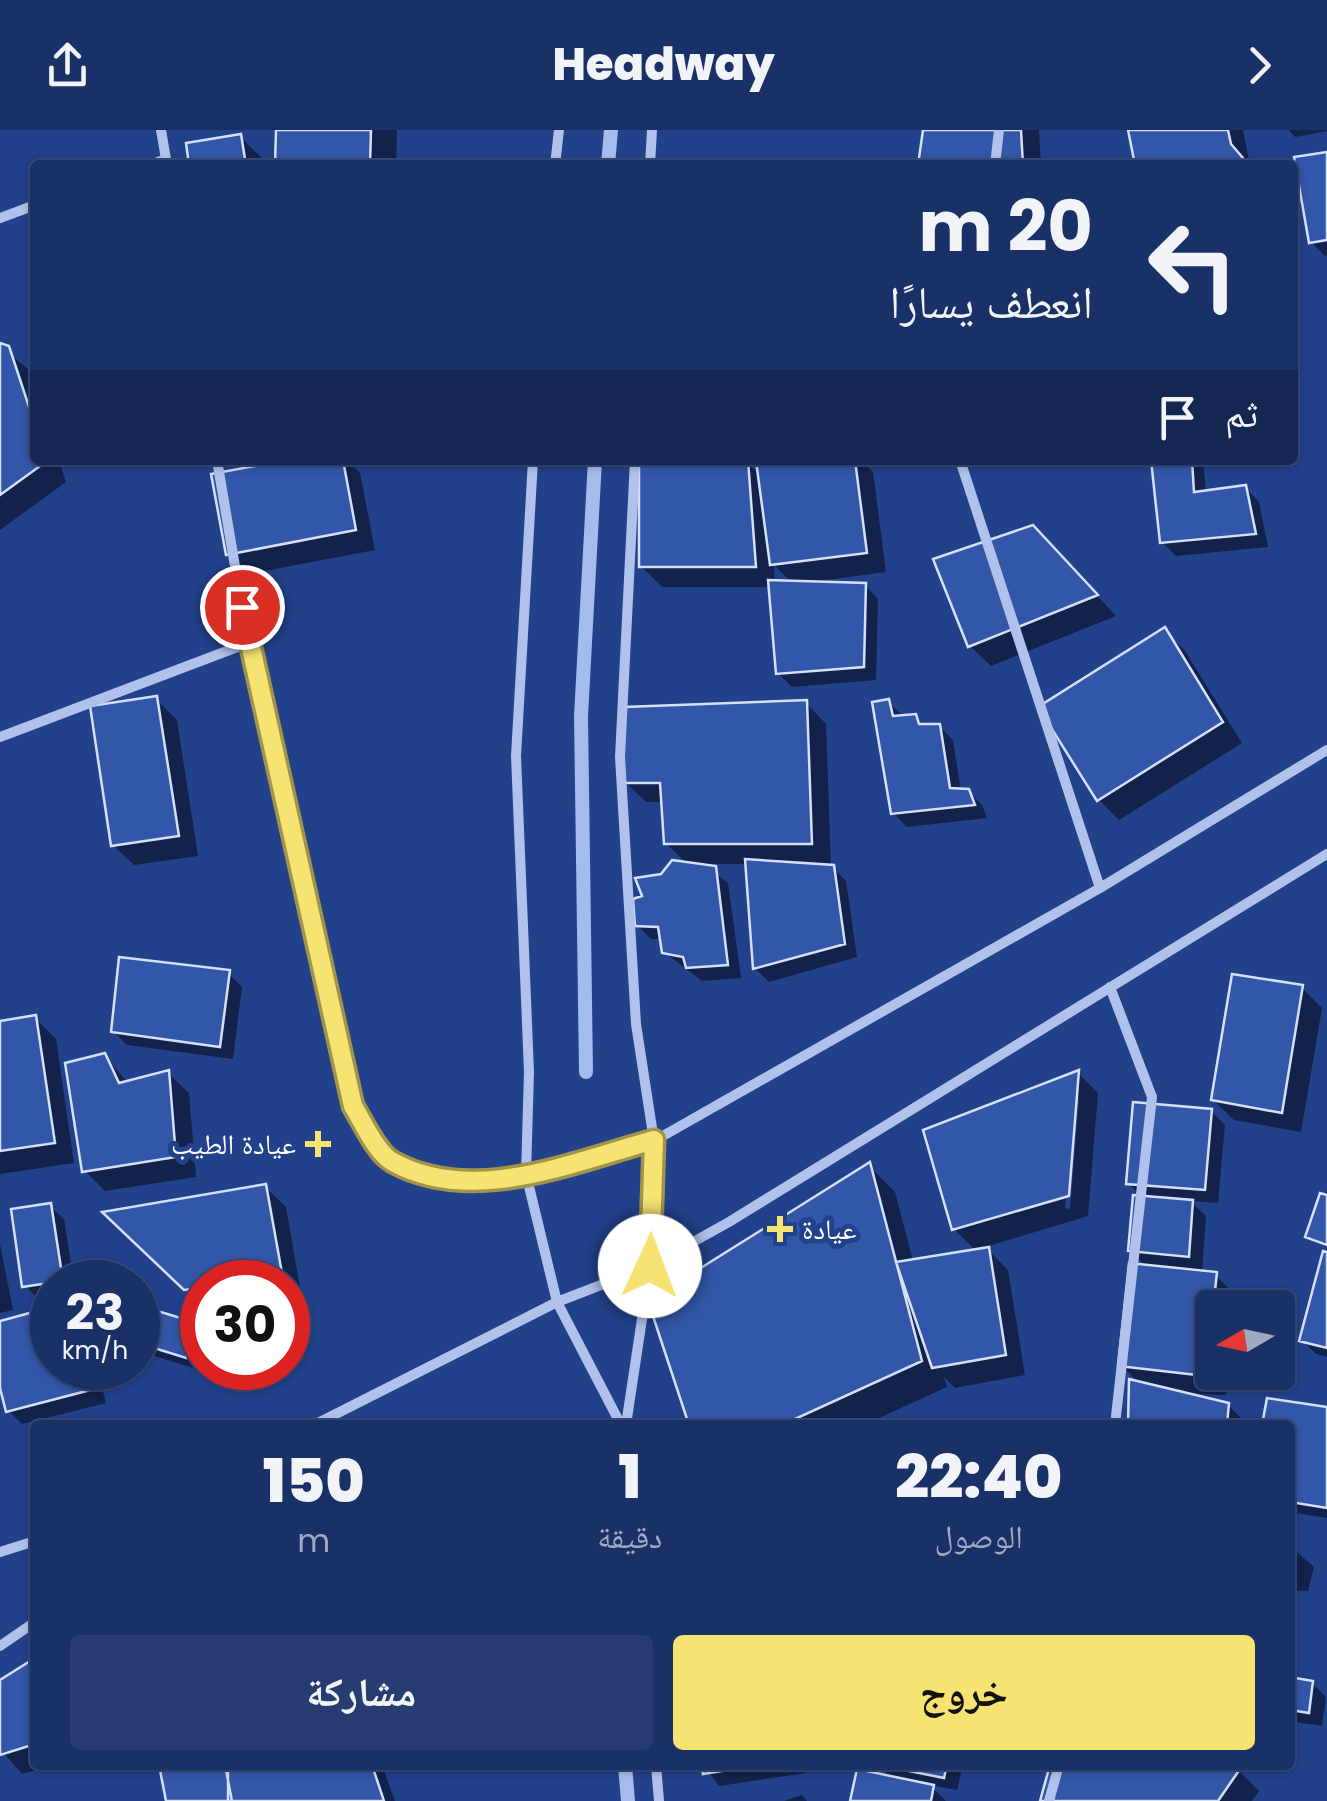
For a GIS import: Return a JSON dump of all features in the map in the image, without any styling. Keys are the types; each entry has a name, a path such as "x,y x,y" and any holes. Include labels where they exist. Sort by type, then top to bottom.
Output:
{"street":[{"path":"161,130 166,160"},
{"path":"556,160 559,130"},
{"path":"650,160 652,130"},
{"path":"996,160 999,130"},
{"path":"0,218 30,207"},
{"path":"218,465 248,644 353,1106 390,1162 459,1183 526,1174 654,1140 1100,888 1327,750"},
{"path":"533,465 516,756 530,1072 526,1174 557,1302 621,1420"},
{"path":"625,1420 650,1266 654,1140 636,1024 620,756 635,465"},
{"path":"962,465 1100,888"},
{"path":"0,737 248,644"},
{"path":"324,1420 557,1302 650,1266 729,1222 1327,854"},
{"path":"1110,986 1152,1097 1116,1420"},
{"path":"0,1552 30,1543"},
{"path":"0,1646 30,1625"},
{"path":"656,1770 659,1801"},
{"path":"1049,1801 1058,1770"}],"building":[{"path":"276,130 371,130 370,160 275,160"},
{"path":"923,130 1021,130 1023,160 919,160"},
{"path":"1128,130 1228,130 1231,144 1245,160 1134,160"},
{"path":"241,134 245,160 188,160 186,143"},
{"path":"1327,152 1327,240 1309,243 1298,160 1294,157"},
{"path":"0,343 9,346 30,410 30,465 41,465 0,495"},
{"path":"260,465 344,465 356,530 226,555 211,474"},
{"path":"639,465 748,465 756,567 639,567"},
{"path":"757,465 856,465 867,553 770,565"},
{"path":"1152,465 1192,465 1194,492 1246,485 1256,534 1160,543"},
{"path":"1033,525 1098,595 968,647 933,559"},
{"path":"768,580 866,583 864,667 776,674"},
{"path":"1165,627 1223,722 1097,801 1038,707"},
{"path":"157,696 179,836 111,846 90,706"},
{"path":"889,699 893,716 916,714 919,724 940,724 950,788 969,789 975,805 891,814 872,702"},
{"path":"807,700 812,844 664,844 660,783 622,783 625,707"},
{"path":"745,859 834,865 845,944 753,969"},
{"path":"672,860 716,866 728,965 686,968 683,957 662,953 658,927 635,926 633,899 642,896 635,878 661,874"},
{"path":"119,957 230,970 220,1047 111,1032"},
{"path":"1232,974 1303,985 1282,1113 1211,1100"},
{"path":"36,1015 55,1143 0,1151 0,1021"},
{"path":"105,1053 119,1083 169,1070 176,1157 82,1172 65,1063"},
{"path":"1079,1070 1069,1196 952,1230 923,1130"},
{"path":"1133,1102 1212,1109 1205,1190 1126,1184"},
{"path":"870,1162 922,1361 793,1420 687,1420 648,1301"},
{"path":"266,1184 280,1260 180,1260 180,1286 160,1267 160,1260 152,1260 102,1212"},
{"path":"1320,1193 1327,1195 1327,1245 1305,1237"},
{"path":"1133,1195 1193,1200 1189,1257 1128,1251"},
{"path":"51,1203 60,1260 30,1260 30,1286 22,1287 11,1209"},
{"path":"989,1247 1006,1355 932,1368 896,1262"},
{"path":"1323,1251 1327,1252 1327,1348 1299,1341"},
{"path":"1129,1263 1217,1272 1215,1290 1195,1290 1195,1375 1118,1366"},
{"path":"160,1312 180,1318 180,1356 160,1350"},
{"path":"30,1313 30,1390 90,1390 6,1412 0,1388 0,1321"},
{"path":"1129,1379 1229,1403 1227,1420 1128,1420"},
{"path":"1267,1398 1327,1407 1327,1508 1295,1503 1295,1420 1263,1420"},
{"path":"30,1661 30,1746 0,1755 0,1680"},
{"path":"1295,1678 1313,1681 1309,1713 1295,1711"},
{"path":"160,1770 226,1770 232,1801 166,1801"},
{"path":"228,1770 374,1770 384,1801 228,1801"},
{"path":"857,1770 934,1785 931,1801 850,1801"},
{"path":"904,1770 946,1770 944,1778"},
{"path":"1049,1770 1239,1770 1218,1801 1040,1801"}],"waterway":[{"path":"608,160 611,130"},
{"path":"586,1072 581,716 595,465"},
{"path":"625,1770 628,1801"}],"place":[{"name":"عيادة الطيب","path":"318,1144"},
{"name":"عيادة","path":"780,1229"}],"route":[{"path":"242,607 353,1106 390,1162 459,1183 526,1174 654,1140 650,1266"}]}
